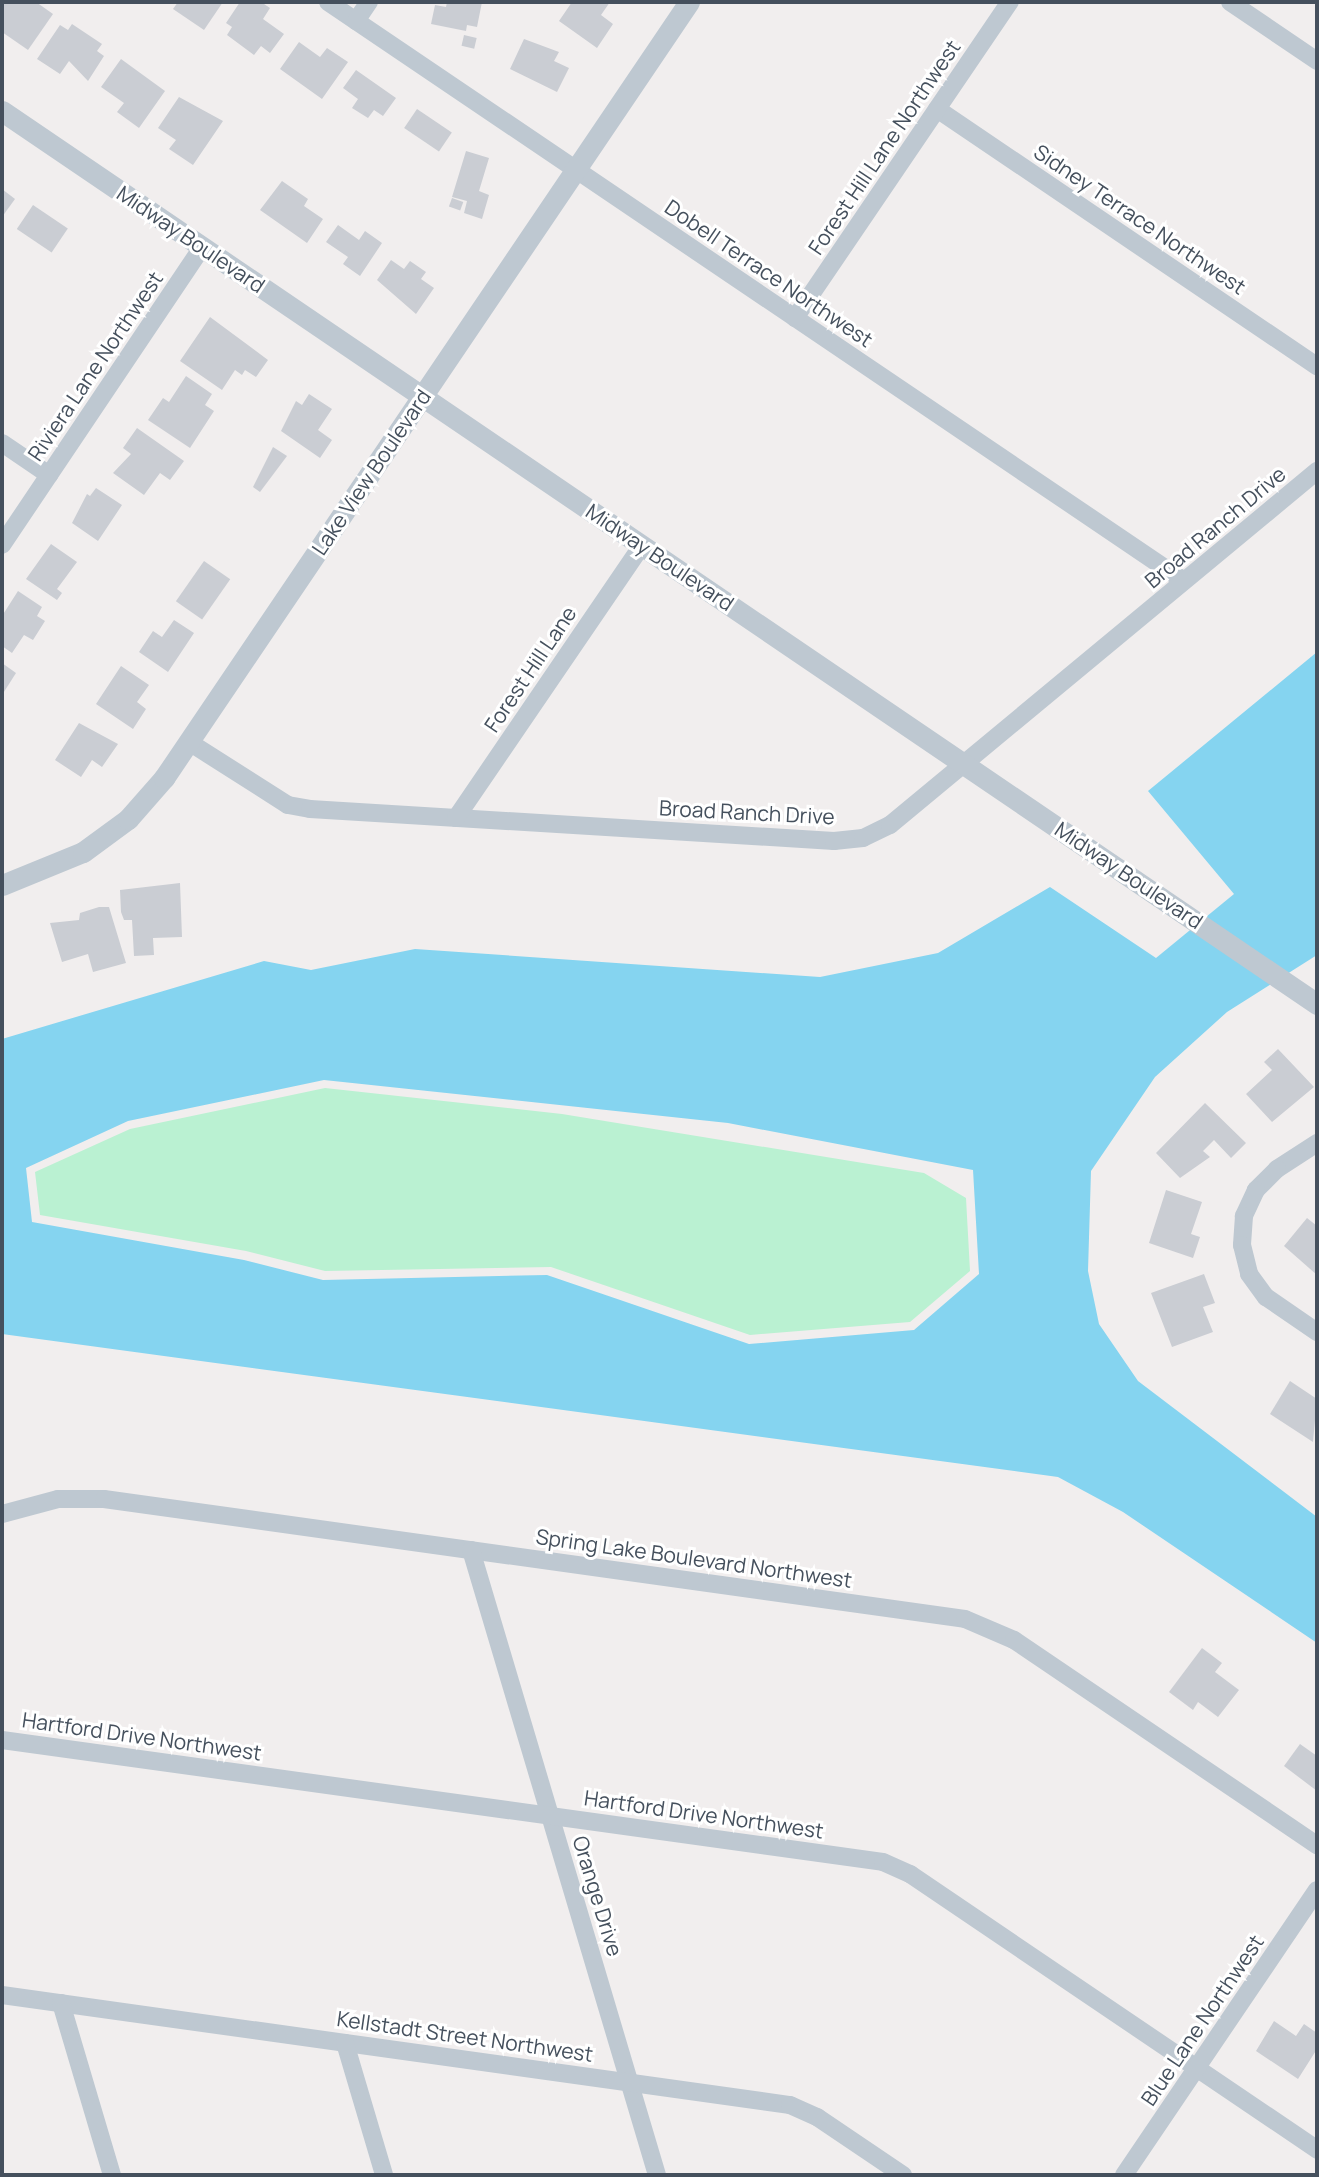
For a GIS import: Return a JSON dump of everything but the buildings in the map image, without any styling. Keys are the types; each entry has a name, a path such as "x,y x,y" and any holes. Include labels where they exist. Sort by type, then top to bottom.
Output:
{"street":[{"name":"Dobell Terrace Northwest","path":"328,2 1184,581"},
{"path":"356,20 369,2"},
{"name":"Lake View Boulevard","path":"2,885 58,865 106,837 147,799 189,742 689,2"},
{"name":"Forest Hill Lane Northwest","path":"795,318 1010,2"},
{"path":"1230,2 1317,61"},
{"name":"Sidney Terrace Northwest","path":"937,109 1317,366"},
{"name":"Midway Boulevard","path":"2,111 1317,1004"},
{"name":"Riviera Lane Northwest","path":"2,545 202,247"},
{"path":"2,443 49,475"},
{"name":"Broad Ranch Drive","path":"189,742 288,805 834,841 863,838 890,825 1317,471"},
{"name":"Forest Hill Lane","path":"456,818 642,545"},
{"path":"1317,1143 1277,1169 1256,1189 1244,1216 1242,1245 1250,1273 1266,1297 1317,1332"},
{"name":"Spring Lake Boulevard Northwest","path":"2,1514 58,1499 104,1499 965,1619 991,1627 1317,1845"},
{"name":"Orange Drive","path":"471,1550 657,2175"},
{"name":"Hartford Drive Northwest","path":"2,1740 883,1862 910,1874 1317,2150"},
{"name":"Blue Lane Northwest","path":"1124,2175 1317,1890"},
{"name":"Kellstadt Street Northwest","path":"2,1995 790,2105 817,2117 903,2175"},
{"path":"61,2003 112,2175"},
{"path":"345,2043 384,2175"}],"green space":[{"path":"325,1088 562,1114 924,1173 966,1198 970,1271 910,1322 750,1335 551,1267 325,1271 246,1251 40,1215 35,1172 130,1129"}],"water":[{"path":"1317,652 1317,955 1227,1012 1155,1077 1091,1171 1088,1271 1099,1324 1138,1381 1317,1517 1317,1643 1123,1512 1058,1477 2,1334 2,1039 264,961 311,970 415,949 820,977 938,953 1050,887 1156,958 1234,894 1148,791","holes":["324,1080 728,1123 973,1170 979,1274 914,1330 749,1344 547,1275 323,1280 244,1260 32,1222 26,1168 128,1121"]}]}
